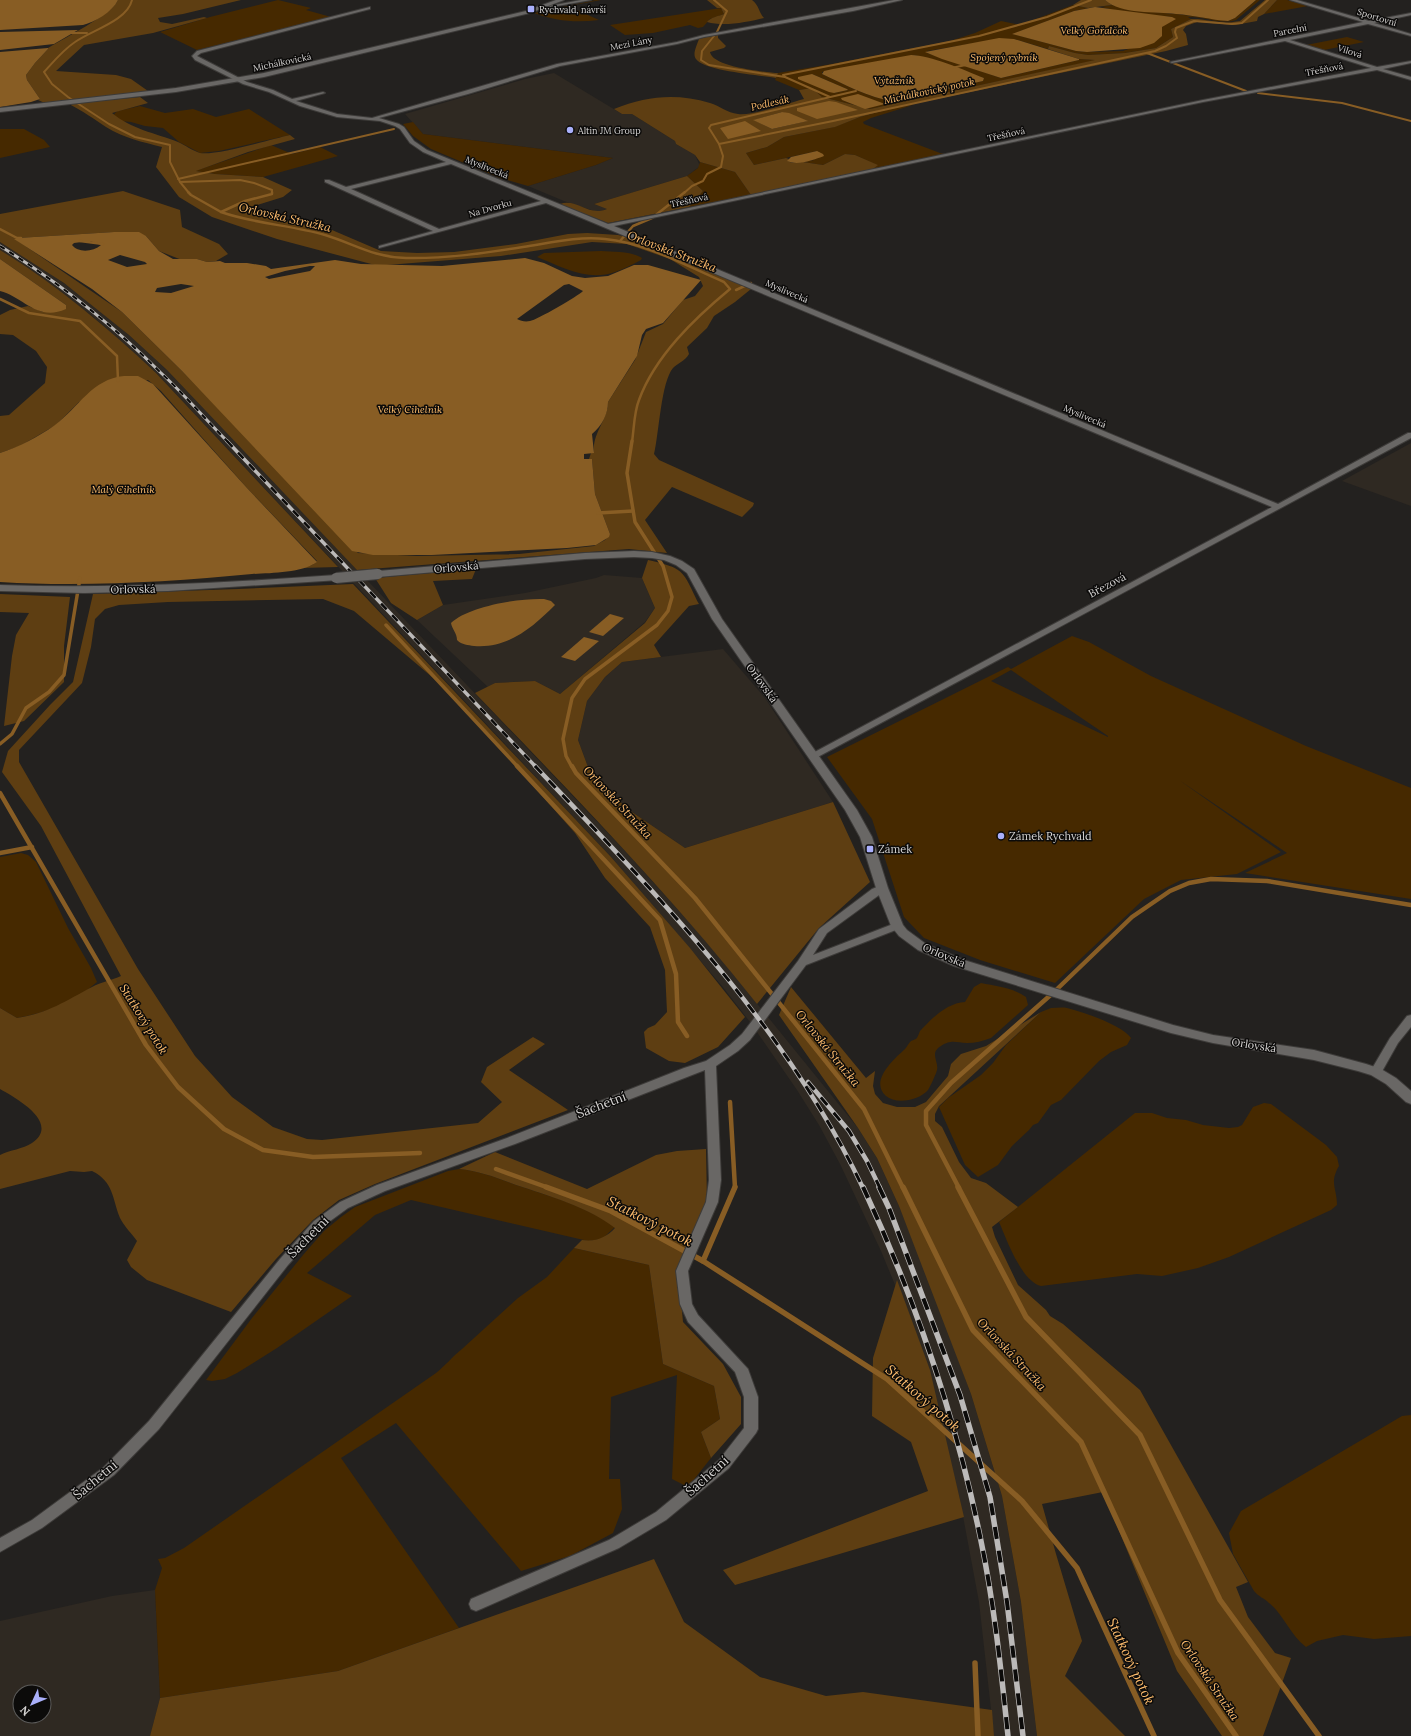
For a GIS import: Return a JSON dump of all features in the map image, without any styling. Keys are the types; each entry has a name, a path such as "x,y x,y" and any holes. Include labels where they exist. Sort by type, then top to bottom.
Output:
{"main road":[{"name":"Michálkovická","path":"0,110 176,90 238,80 303,67 546,7 560,0"},
{"name":"Orlovská","path":"0,588 84,590 160,589 336,578 585,556 652,555 668,558 691,571 717,619 814,756 861,826 882,888 897,926 916,943 959,963 1171,1029 1213,1039 1314,1055 1362,1067 1376,1072 1390,1081 1411,1099"}],"street":[{"path":"546,7 589,0"},
{"name":"Mezi Lány","path":"369,119 466,93 560,65 678,43 726,32 853,10 900,0"},
{"name":"Sportovní","path":"1292,0 1411,35"},
{"name":"Myslivecká","path":"368,8 199,52 194,56 197,60 238,80 302,105 337,115 369,119 397,125 402,128 412,142 425,151 606,226 634,236 1277,506"},
{"name":"Parcelní","path":"1172,62 1411,14"},
{"name":"Vilová","path":"1285,39 1411,80"},
{"name":"Třešňová","path":"606,226 1203,102 1411,62"},
{"path":"292,100 323,93"},
{"path":"346,189 451,162"},
{"path":"328,180 439,231"},
{"name":"Na Dvorku","path":"381,247 546,201"},
{"name":"Březová","path":"814,756 1411,435"},
{"name":"Šachetní","path":"0,1546 37,1524 109,1471 154,1425 284,1262 318,1224 344,1205 381,1188 511,1141 688,1071 710,1064 734,1048 746,1037 802,964 823,931 882,888"},
{"path":"802,964 897,926"},
{"path":"1376,1072 1394,1041 1411,1019"},
{"name":"Šachetní","path":"476,1604 614,1544 661,1516 724,1464 751,1429 751,1397 741,1369 693,1318 686,1304 682,1271 712,1202 715,1180 710,1064"}],"shaded area":[{"path":"118,0 241,0 183,14 158,18 160,22 172,24 204,17 207,18 153,33 84,45 56,71 116,75 131,79 148,91 47,104 38,100 40,99 27,80 26,75 35,63 48,48 97,19 114,6"},
{"path":"278,0 311,8 306,10 331,17 197,50 160,32 210,17"},
{"path":"596,0 601,0 568,6 599,20 566,21 534,13"},
{"path":"707,0 752,0 764,18 728,24 707,22 724,14 721,8 717,8"},
{"path":"1081,0 1105,0 1112,5 1088,8 1073,5"},
{"path":"1256,0 1260,0 1236,20 1224,22 1188,17 1191,19 1171,29 1173,37 1156,48 1125,53 1088,55 1049,46 1048,49 1014,39 982,42 927,51 927,53 1001,78 1079,59 1097,60 870,109 866,108 884,104 842,100 858,106 822,97 812,88 799,90 775,80 778,73 950,41 975,33 1001,21 1020,25 1073,5 1088,8 1074,11 1013,34 1076,51 1123,51 1161,36 1162,27 1172,17 1128,13 1101,7 1112,5 1140,11 1177,14 1228,21 1235,18","holes":["915,55 984,78 983,81 893,101 866,94 822,74 822,72","812,74 847,89 848,90 834,93"]},
{"path":"1265,0 1277,0 1264,14 1258,17 1257,21 1235,25 1197,22 1186,26 1183,30 1186,34 1188,45 1166,51 893,108 860,117 835,127 784,137 767,147 746,153 754,165 786,158 792,163 803,162 823,165 845,154 855,155 878,165 873,169 751,195 735,172 700,162 695,155 632,114 622,114 614,109 638,101 662,97 673,97 714,104 730,112 744,114 761,111 804,99 799,90 812,88 822,97 870,109 1095,60 1079,59 1048,49 1049,46 1088,55 1125,53 1156,48 1173,37 1171,29 1191,19 1226,23 1240,21","holes":["782,112 807,121 772,129 754,120"]},
{"path":"1277,0 1287,0 1308,6 1264,14"},
{"path":"721,8 724,14 710,19 703,27 698,28 690,25 653,33 625,35 610,25"},
{"path":"718,34 718,38 726,46 710,52 713,57 729,65 740,68 778,73 776,78 733,72 710,67 701,63 694,55 699,39"},
{"path":"1347,37 1364,42 1324,50 1306,45"},
{"path":"554,73 622,114 632,114 675,141 676,144 695,155 700,166 687,176 594,204 608,209 597,212 564,201 528,186 596,165 613,158 423,134 405,114 525,79"},
{"path":"140,97 148,103 112,113 135,127 178,142 200,153 230,150 290,135 295,139 248,152 196,171 215,174 263,177 292,190 283,197 251,207 265,217 332,230 381,251 417,253 454,252 516,244 568,234 587,233 618,235 631,238 751,289 714,316 707,328 687,347 689,354 673,368 669,375 663,396 654,454 659,460 754,503 753,506 742,517 672,487 645,520 667,553 629,549 357,570 167,370 129,335 64,283 0,242 0,214 123,191 180,210 182,227 219,244 228,254 216,261 207,262 197,259 182,260 159,251 146,236 114,232 15,239 122,312 182,371 358,553 417,556 519,554 594,546 605,540 610,534 595,494 592,459 589,459 591,453 594,452 595,439 606,415 608,402 635,360 646,332 663,324 683,300 695,296 703,286 699,277 670,259 627,244 592,242 501,256 375,265 277,239 212,217 179,197 156,167 162,147 119,134 69,104"},
{"path":"913,105 871,118 863,122 864,124 945,154 873,169 877,165 855,155 845,154 823,165 803,162 814,160 817,151 754,165 746,153 767,147 784,137 834,127 860,117 893,108"},
{"path":"140,106 165,113 193,109 216,117 249,109 290,135 219,151 200,153 179,142 163,128 121,121 114,115 118,111"},
{"path":"413,122 423,134 613,158 596,165 528,186 500,178 431,149 413,136 403,124"},
{"path":"0,129 24,129 44,140 50,147 0,158"},
{"path":"271,145 292,154 320,147 338,156 263,177 215,174 195,171"},
{"path":"700,162 735,172 751,195 689,207 703,191 687,176 698,168"},
{"path":"687,176 703,191 689,207 608,223 560,204 572,203 594,211 600,211 607,209 594,204"},
{"path":"0,242 41,267 82,296 129,335 167,370 626,852 707,942 858,1128 877,1158 899,1206 935,1296 971,1394 1002,1496 1021,1602 1037,1736 994,1736 979,1602 960,1500 932,1393 900,1297 881,1251 840,1164 819,1125 797,1090 750,1022 722,986 611,857 156,373 91,315 0,250"},
{"path":"0,250 21,263 81,307 156,373 338,567 301,568 312,565 317,561 247,488 161,391 148,380 79,402 56,425 20,446 0,453 0,416 9,415 45,383 47,367 36,351 13,335 0,334 0,315 10,310 28,306 43,312 66,305 0,259"},
{"path":"601,251 628,253 642,258 641,260 618,271 605,275 595,275 575,272 537,257 544,253"},
{"path":"1411,443 1411,506 1342,481"},
{"path":"648,560 670,566 681,573 689,584 699,604 689,606 654,645 661,657 622,662 605,677 587,701 578,740 588,767 626,808 685,848 833,802 870,882 819,928 757,1004 690,923 620,845 475,693 495,683 535,681 560,694 645,623 655,608 642,578"},
{"path":"476,569 472,579 433,581 443,605 417,620 391,603 375,578"},
{"path":"604,575 642,578 655,608 645,622 560,694 535,681 495,683 488,687 417,620 443,605 525,593"},
{"path":"353,584 611,857 690,948 745,1017 718,1047 685,1063 669,1061 646,1048 644,1032 648,1028 655,1025 667,1012 665,970 650,927 605,878 575,833 487,734 438,682 354,611 323,599 168,602 119,605 105,609 95,619 91,647 82,683 19,750 19,762 138,969 195,1056 232,1097 273,1127 307,1139 322,1140 478,1123 502,1102 481,1082 487,1067 533,1037 545,1044 509,1070 568,1110 375,1184 339,1200 313,1220 276,1259 231,1312 147,1280 131,1267 127,1260 137,1241 120,1218 111,1191 105,1180 92,1171 70,1171 0,1189 0,1155 25,1147 32,1143 40,1135 41,1127 39,1119 33,1112 16,1098 0,1089 0,1008 17,1018 28,1016 48,1010 95,985 121,976 41,826 2,772 8,751 73,682 93,594"},
{"path":"0,594 70,597 64,646 64,682 24,721 4,726 12,656 16,635 29,613 0,612"},
{"path":"1072,636 1089,642 1151,676 1306,746 1411,788 1411,899 1245,873 1287,853 1179,780 1281,852 1237,874 1181,880 1144,899 1055,983 980,960 924,938 904,917 872,819 827,757 1008,667 1011,669","holes":["1011,670 1108,737 991,681"]},
{"path":"723,649 765,698 833,802 685,848 626,808 588,767 578,740 587,701 605,677 622,662"},
{"path":"21,853 28,855 36,862 68,928 91,968 97,982 70,1001 60,1006 17,1018 0,1008 0,857"},
{"path":"981,983 1016,991 1026,997 1028,1005 991,1038 973,1043 951,1042 937,1049 935,1054 937,1070 928,1090 924,1093 914,1099 902,1101 890,1099 886,1096 881,1090 880,1084 885,1071 895,1058 912,1040 916,1039 920,1031 935,1016 952,1005 965,1002 974,987"},
{"path":"791,987 866,1078 875,1071 873,1086 875,1094 883,1103 897,1107 915,1107 926,1102 948,1076 951,1064 961,1054 986,1046 1041,1012 939,1106 935,1114 935,1121 942,1127 959,1162 971,1178 986,1183 1018,1207 992,1227 995,1237 1018,1285 1046,1310 1050,1316 1063,1324 1140,1390 1248,1582 1236,1587 1248,1617 1275,1653 1291,1658 1263,1736 1222,1736 1177,1671 1103,1492 1042,1504 1082,1641 1065,1676 1125,1736 1037,1736 1021,1602 1002,1496 971,1394 899,1206 877,1158 858,1128 779,1015"},
{"path":"1051,1008 1067,1008 1092,1016 1119,1028 1131,1038 1127,1045 1111,1052 1099,1061 1061,1100 1051,1105 1038,1123 1033,1125 1012,1146 998,1165 978,1177 965,1165 939,1107 948,1098 981,1075 993,1063 1006,1045 1041,1012"},
{"path":"1264,1103 1271,1104 1326,1145 1337,1157 1339,1166 1334,1177 1334,1186 1337,1205 1331,1210 1229,1257 1198,1268 1162,1276 1137,1274 1041,1286 1034,1283 1021,1268 999,1222 1135,1113 1152,1113 1167,1118 1229,1128 1242,1125 1253,1107"},
{"path":"706,1149 707,1202 678,1269 683,1322 723,1364 741,1397 741,1424 711,1458 701,1432 720,1419 714,1386 663,1364 649,1265 574,1248 582,1240 600,1238 615,1228 604,1220 567,1202 495,1177 474,1171 459,1169 495,1152 587,1189 656,1155 677,1151"},
{"path":"459,1169 488,1175 567,1202 592,1213 615,1227 602,1239 588,1241 411,1200 375,1215 307,1273 352,1296 277,1348 237,1373 225,1379 212,1381 206,1380 252,1318 324,1231 355,1207 448,1171"},
{"path":"574,1248 649,1265 663,1364 714,1386 720,1419 701,1432 711,1458 688,1487 672,1479 677,1375 611,1397 609,1479 620,1479 622,1509 613,1533 570,1556 521,1571 396,1423 341,1458 459,1628 338,1671 160,1698 155,1590 162,1568 158,1559 165,1558 184,1548 436,1373 518,1298 547,1277"},
{"path":"897,1280 930,1370 964,1517 735,1585 723,1570 928,1491 911,1442 872,1416 873,1358"},
{"path":"1411,1415 1411,1636 1374,1639 1343,1635 1317,1641 1306,1647 1296,1637 1279,1613 1254,1591 1233,1554 1229,1533 1241,1511 1402,1416"},
{"path":"654,1559 684,1622 760,1677 826,1696 863,1692 992,1710 994,1736 150,1736 160,1698 338,1671"},
{"path":"155,1590 160,1698 150,1736 0,1736 0,1621 112,1596"}],"water":[{"path":"0,0 118,0 112,9 103,16 93,22 83,25 0,30"},
{"path":"1105,0 1256,0 1235,18 1228,21 1168,13 1139,12 1120,8"},
{"name":"Velký Gořalčok","path":"1095,7 1172,17 1176,19 1162,27 1162,36 1154,43 1140,48 1087,52 1076,51 1012,34 1074,11"},
{"path":"78,30 54,44 0,50 0,32"},
{"name":"Spojený rybník","path":"999,38 1014,39 1079,60 1001,78 925,52"},
{"path":"48,48 26,75 27,80 40,99 0,107 0,52"},
{"name":"Výtažník","path":"911,55 928,57 984,78 983,81 893,101 866,94 822,74 824,71 833,69"},
{"path":"812,74 848,90 834,93 829,92 798,79 798,77"},
{"path":"858,94 885,104 865,109 842,100 841,98"},
{"path":"829,101 858,110 817,119 797,111 797,108"},
{"path":"782,112 789,113 808,121 772,129 753,120"},
{"path":"745,121 761,131 728,139 720,128"},
{"path":"817,151 824,156 801,163 787,161 791,157"},
{"name":"Velký Cihelník","path":"114,232 139,232 146,236 159,251 173,259 197,259 207,262 220,261 225,263 247,263 266,266 271,269 335,260 361,264 442,266 525,258 544,263 572,276 585,278 608,276 634,265 648,265 701,280 663,323 646,329 642,335 637,356 608,402 606,415 601,424 592,434 594,453 584,454 584,459 592,459 595,494 610,534 609,537 596,545 567,548 432,555 373,555 352,551 182,371 122,312 92,289 14,239","holes":["90,241 101,245 86,251 75,248 72,245 74,243","120,255 145,262 147,264 127,267 108,260","310,266 315,266 310,271 269,279 265,277","181,284 194,286 171,293 155,292 157,288","569,284 583,291 574,298 534,320 522,321 517,319 564,285"]},
{"path":"0,259 66,305 66,309 47,313 39,311 9,294 0,291"},
{"name":"Malý Cihelník","path":"138,376 153,384 247,488 317,562 311,566 286,572 190,579 94,584 0,582 0,453 21,445 42,434 64,418 94,388 113,378"},
{"path":"544,599 551,601 555,605 529,628 509,640 498,644 474,646 463,644 457,640 451,623 459,617 495,604 522,600"},
{"path":"610,614 624,618 603,636 589,632"},
{"path":"584,637 599,641 575,661 561,657"}],"waterway":[{"name":"Orlovská Stružka","path":"132,0 129,7 123,14 75,42 66,49 44,72 52,84 68,97 109,124 135,137 170,145 170,162 178,179"},
{"path":"714,0 727,11 717,32"},
{"path":"785,77 783,75 979,36 1047,17 1091,0"},
{"name":"Michálkovický potok","path":"719,144 833,121 1155,51 1166,46 1177,38 1175,32 1176,28 1194,21 1232,24 1242,23 1268,0"},
{"path":"70,33 87,33"},
{"path":"714,36 702,51 701,60 709,65 785,77"},
{"path":"1147,53 1246,91"},
{"name":"Podlesák","path":"951,68 966,65"},
{"path":"785,77 830,97"},
{"name":"Podlesák","path":"719,144 709,128 711,125 856,91"},
{"path":"1258,93 1342,103 1411,121"},
{"path":"178,179 394,129"},
{"name":"Michálkovický potok","path":"684,193 692,186 703,181 707,174 721,167 723,156 719,144"},
{"name":"Orlovská Stružka","path":"180,182 240,180 254,183 272,190 272,194 245,201 221,212"},
{"path":"180,182 189,193"},
{"name":"Michálkovický potok","path":"620,241 633,226 652,218 685,192"},
{"path":"189,193 221,212"},
{"name":"Orlovská Stružka","path":"221,212 247,219 325,235 373,253 406,258 435,258 465,255 584,238 620,241"},
{"path":"0,229 17,238 21,238"},
{"path":"80,241 103,244"},
{"name":"Orlovská Stružka","path":"620,241 651,250 681,262 724,282 730,289 690,325 677,339 655,368 637,405 632,442"},
{"name":"Michálkovický potok","path":"736,290 751,283"},
{"path":"0,299 29,313 80,321 117,356 118,381"},
{"name":"Orlovská Stružka","path":"572,767 566,756 563,739 572,698 585,679 657,625 668,611 672,597 663,566 635,522 627,473 632,441"},
{"path":"598,513 633,511"},
{"path":"0,744 12,734 26,708 49,692 64,675 80,578"},
{"path":"386,625 518,767"},
{"path":"517,766 660,920 676,974 678,1022 687,1036"},
{"name":"Orlovská Stružka","path":"572,766 576,773 695,898 864,1109 903,1188"},
{"name":"Statkový potok","path":"0,793 31,847"},
{"path":"0,853 31,847"},
{"name":"Statkový potok","path":"31,847 146,1045 178,1087 224,1129 263,1150 313,1157 420,1153"},
{"path":"959,1188 926,1125 926,1111 951,1083 1054,992 1132,917 1170,891 1189,883 1211,879 1267,881 1411,905"},
{"path":"730,1102 735,1187"},
{"name":"Statkový potok","path":"496,1169 549,1188"},
{"name":"Statkový potok","path":"546,1187 611,1211 703,1261"},
{"path":"703,1261 735,1187"},
{"name":"Orlovská Stružka","path":"903,1187 973,1330 1081,1442 1178,1653 1236,1736"},
{"path":"958,1187 1026,1317 1140,1435 1220,1600 1319,1736"},
{"name":"Statkový potok","path":"703,1261 887,1379 1022,1501 1077,1568 1154,1736"},
{"path":"975,1663 978,1736"}],"railway":[{"path":"0,246 43,274 84,304 123,337 178,389 228,442"},
{"path":"227,441 536,767"},
{"path":"535,766 672,913 758,1017 796,1072 832,1129 863,1188"},
{"path":"808,1082 849,1131 867,1161 880,1188"},
{"path":"863,1187 900,1272 932,1358 946,1402 970,1491 980,1536 993,1611 1008,1736"},
{"path":"879,1187 889,1208 960,1395 990,1497 1007,1602 1023,1736"}],"place":[{"name":"Rychvald, návrší","path":"531,9"},
{"name":"Altin JM Group","path":"570,130"},
{"name":"Zámek Rychvald","path":"1001,836"},
{"name":"Zámek","path":"870,849"}]}
